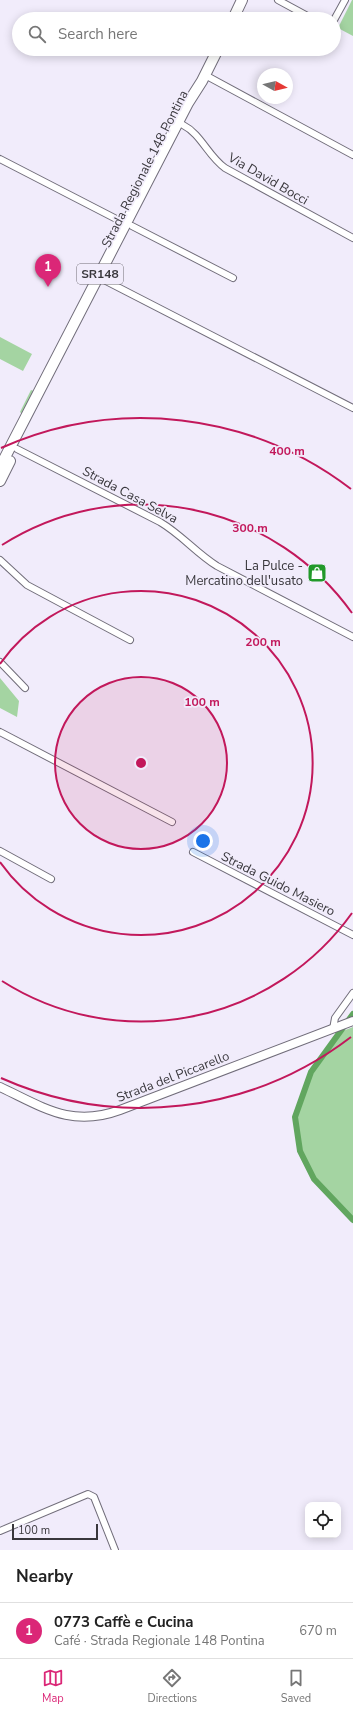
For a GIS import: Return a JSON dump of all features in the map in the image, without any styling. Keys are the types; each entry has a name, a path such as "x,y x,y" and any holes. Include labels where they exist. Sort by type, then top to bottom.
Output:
{"main road":[{"path":"237,12 242,2"},
{"name":"Strada Regionale 148 Pontina","path":"0,467 183,125 196,100 204,78 215,56"},
{"name":"Strada Regionale 148 Pontina","path":"0,481 104,280 188,103 204,78"}],"street":[{"path":"278,0 300,12"},
{"path":"338,12 345,0"},
{"path":"204,78 353,155"},
{"name":"Via David Bocci","path":"183,125 192,131 212,157 225,168 353,238"},
{"path":"0,159 233,278"},
{"path":"104,280 353,408"},
{"name":"Strada Casa Selva","path":"17,449 160,522 182,536 206,559 217,566 353,637"},
{"path":"0,560 24,583 130,640"},
{"path":"0,662 26,688"},
{"path":"0,732 172,822"},
{"path":"0,851 51,879"},
{"name":"Strada Guido Masiero","path":"193,852 353,935"},
{"path":"333,1029 335,1018 353,994"},
{"name":"Strada del Piccarello","path":"0,1087 65,1115 83,1118 96,1117 120,1110 353,1021"},
{"path":"0,1531 88,1494 94,1497 115,1550"}],"green space":[{"path":"353,0 353,36 341,30 341,22"},
{"path":"0,337 32,354 23,371 0,359"},
{"path":"31,390 34,391 22,414 20,412"},
{"path":"0,678 19,701 17,717 0,708"},
{"path":"353,1027 353,1220 314,1179 300,1151 295,1117 311,1072 338,1033"}],"waterway":[{"path":"353,1014 311,1072 295,1117 300,1151 314,1179 353,1220"}],"place":[{"name":"0773 Caffè e Cucina","path":"48,287"},
{"name":"La Pulce - Mercatino dell'usato","path":"317,573"}]}
